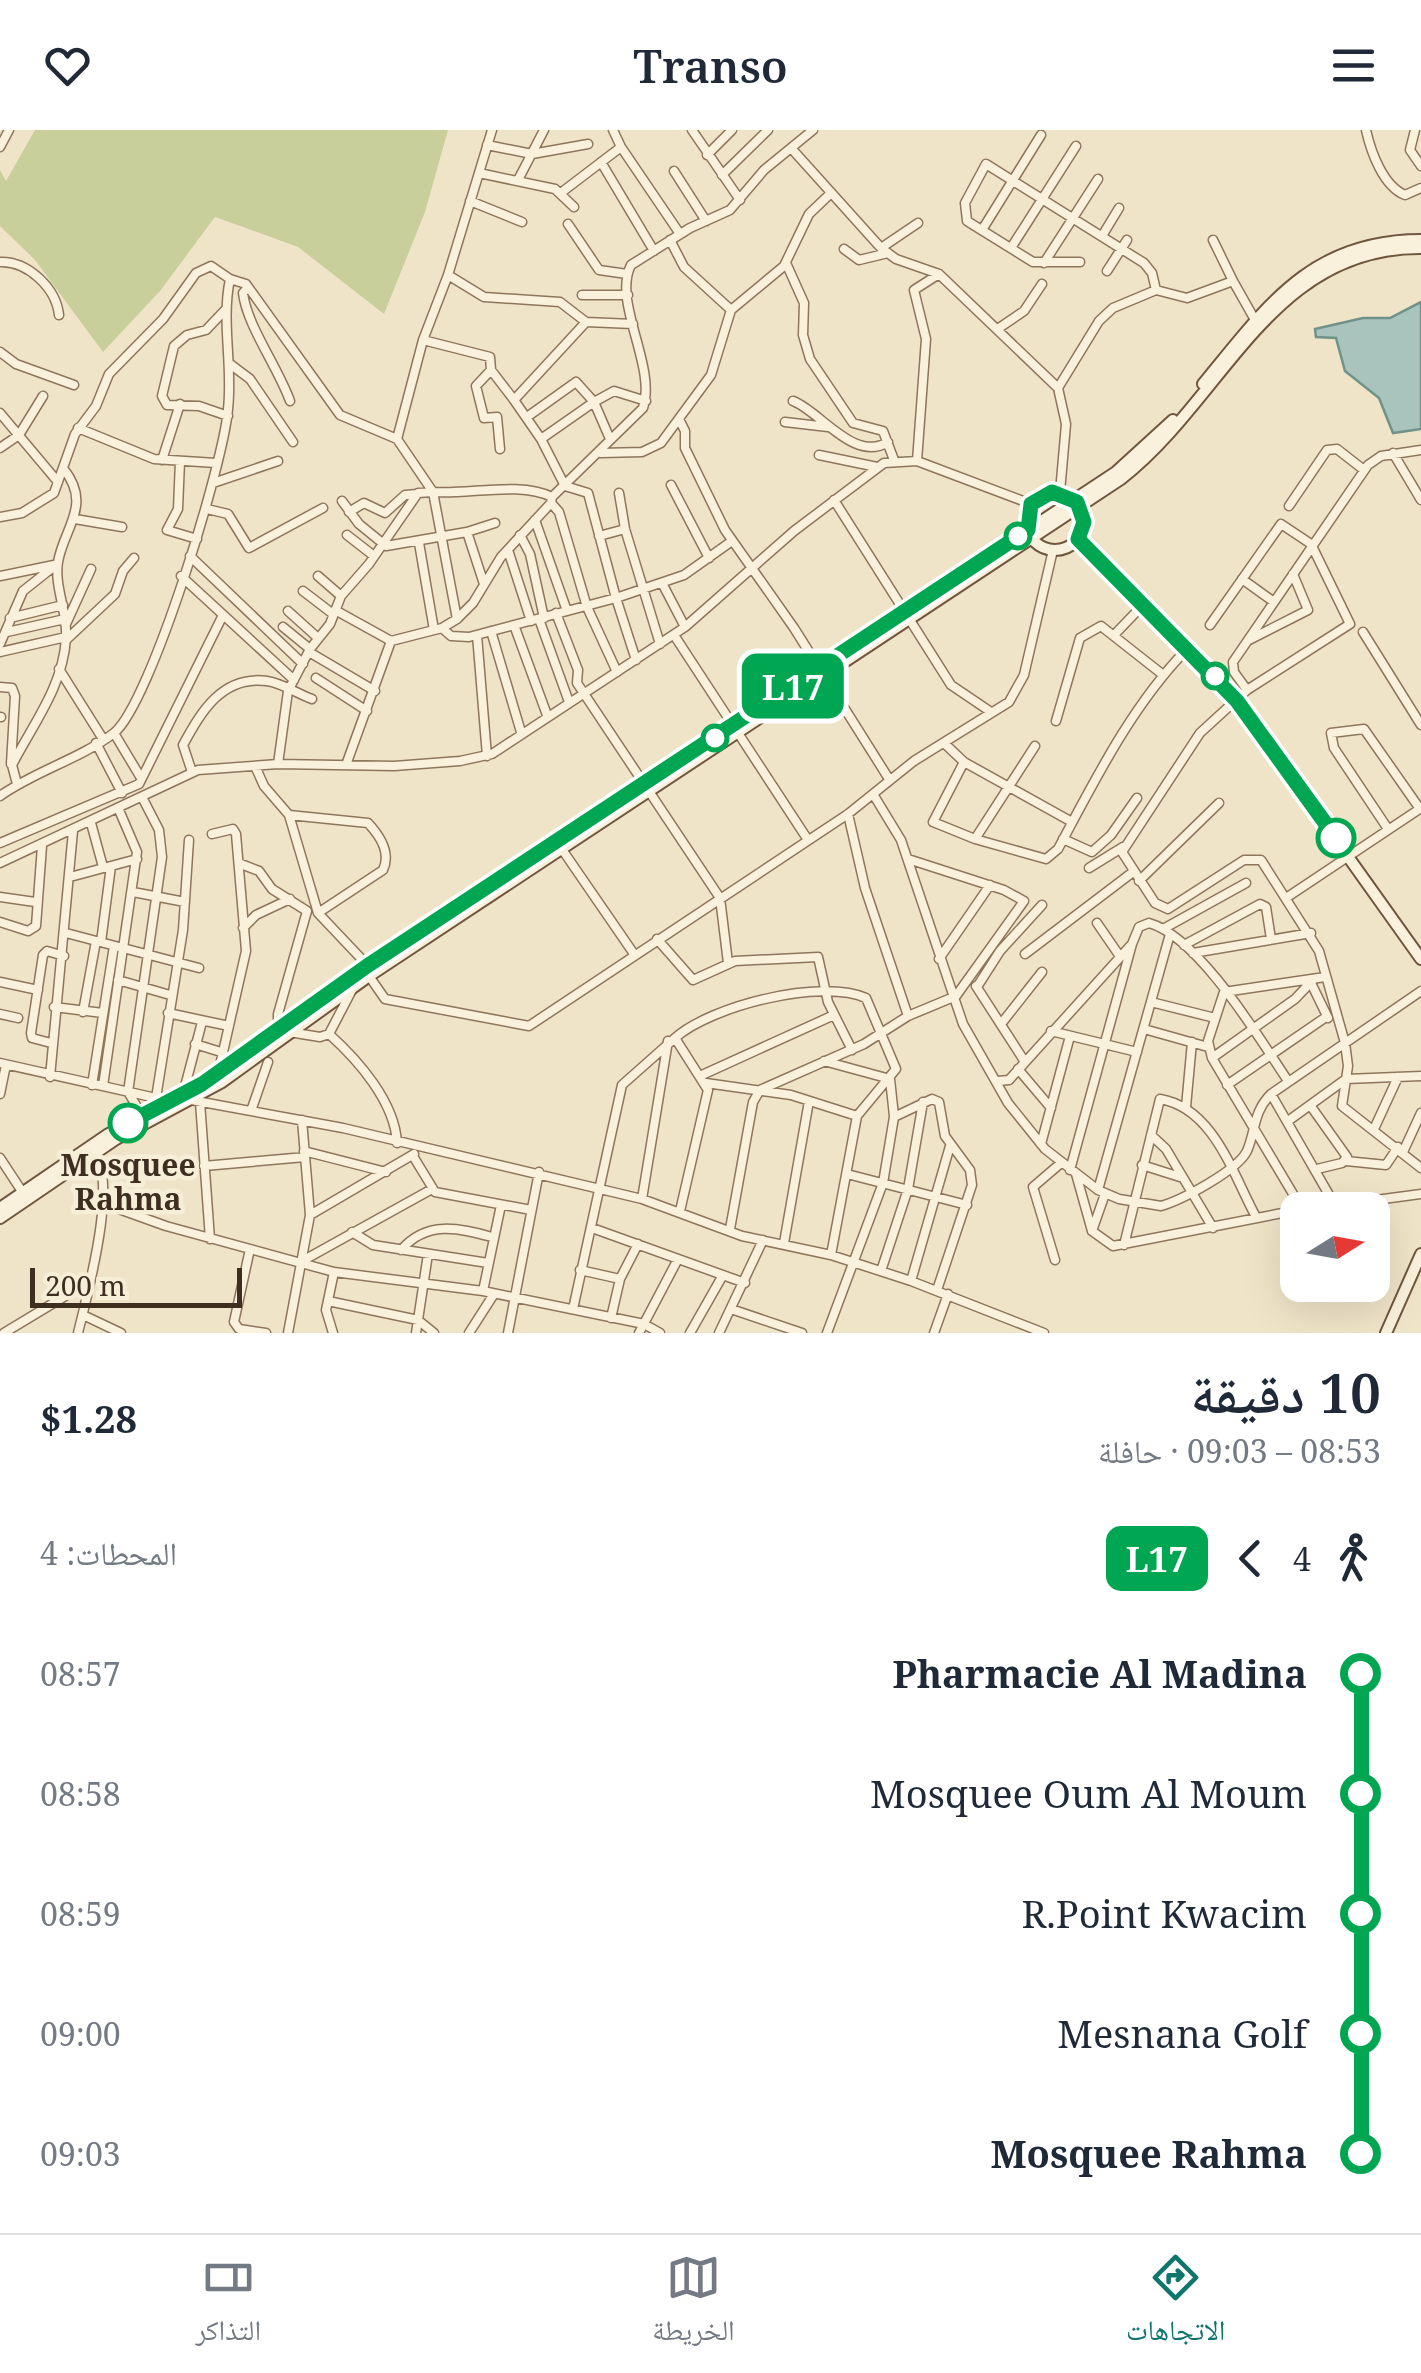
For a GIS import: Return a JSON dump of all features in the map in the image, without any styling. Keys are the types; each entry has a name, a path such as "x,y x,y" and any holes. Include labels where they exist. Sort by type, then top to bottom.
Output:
{"main road":[{"path":"1077,502 1163,430 1292,281 1323,262 1370,245 1421,240"},
{"path":"0,1218 25,1196 162,1104 191,1099 370,971 1147,457 1272,312 1306,281 1352,258 1421,248"},
{"path":"1060,492 1077,502 1084,522 1078,539 1053,550 1030,534 1031,504 1044,494 1060,492"},
{"path":"1078,539 1237,701 1421,959"},
{"path":"191,1099 218,1074 353,987 370,971"},
{"path":"0,1208 25,1196"},
{"path":"1386,1333 1421,1254"}],"street":[{"path":"0,147 9,130"},
{"path":"396,439 423,340 448,275 492,130"},
{"path":"518,180 544,130"},
{"path":"613,130 680,234"},
{"path":"707,154 732,130"},
{"path":"722,175 768,130"},
{"path":"1366,130 1374,157 1394,189 1405,195 1421,188"},
{"path":"1415,130 1410,150 1421,166"},
{"path":"694,131 740,200"},
{"path":"303,591 390,641 438,629 456,620 520,536 564,486 637,415 646,400 628,296 630,265 680,234 730,210 764,170 808,131"},
{"path":"982,230 1042,135"},
{"path":"487,146 532,154 581,149 588,144"},
{"path":"1011,248 1076,146"},
{"path":"562,192 621,147"},
{"path":"791,148 885,250 939,274 1058,388 1066,424 1060,492"},
{"path":"1410,150 1421,152"},
{"path":"601,162 654,251"},
{"path":"1080,262 1044,264 967,221 964,210 986,164 1122,250 1152,273 1156,290"},
{"path":"674,171 706,222"},
{"path":"479,173 562,192 574,207"},
{"path":"1044,264 1098,179"},
{"path":"601,453 649,450 679,419 710,374 731,310 786,263 809,214 830,194"},
{"path":"470,201 522,222"},
{"path":"1102,236 1119,208"},
{"path":"844,249 858,260 885,250 918,223"},
{"path":"568,224 599,270 627,274"},
{"path":"670,240 684,267 731,310"},
{"path":"1107,272 1127,240"},
{"path":"1213,240 1256,320"},
{"path":"0,262 8,261 47,285 56,297 59,315"},
{"path":"786,263 804,304 803,334 810,360 853,423 881,428 894,460"},
{"path":"0,517 35,507 54,493 78,428 98,402 109,374 163,319 196,273 212,266 248,286 340,415 396,439 433,492 456,620"},
{"path":"917,460 926,339 914,290 939,274"},
{"path":"448,275 484,297 560,302 586,322 634,324"},
{"path":"0,796 114,732 130,712 164,635 181,576 198,539 228,416 226,309 230,279"},
{"path":"1058,388 1106,314 1156,290 1187,298 1233,280"},
{"path":"999,328 1024,310 1042,284"},
{"path":"248,286 243,294 246,310 277,365 290,401"},
{"path":"582,295 628,296"},
{"path":"226,309 208,328 187,334 170,352 162,400 167,405 180,404 228,416"},
{"path":"514,400 586,322"},
{"path":"423,340 490,358 491,370 527,417 564,486 588,493 636,660"},
{"path":"0,352 16,364 74,385"},
{"path":"230,364 250,379 293,442"},
{"path":"491,370 476,386 484,418 496,418 500,450"},
{"path":"527,417 576,382 594,402 610,439"},
{"path":"540,439 614,391 646,400"},
{"path":"0,448 18,435 42,396"},
{"path":"794,401 813,411 828,428"},
{"path":"162,460 180,404"},
{"path":"0,412 58,482"},
{"path":"679,419 685,431 684,448 732,541 754,568 889,779"},
{"path":"785,422 828,428 874,447 888,442"},
{"path":"78,428 162,460 216,463"},
{"path":"1289,506 1327,450 1337,449 1364,470"},
{"path":"1247,690 1232,667 1364,470 1381,456 1421,450"},
{"path":"1393,453 1421,500"},
{"path":"819,455 878,468"},
{"path":"212,484 278,460"},
{"path":"0,864 192,772 278,764 423,764 486,756 674,635 834,500 894,460 917,460 1031,504"},
{"path":"180,461 178,510 166,530 198,539"},
{"path":"12,765 42,716 66,639 58,564 75,519 73,486 63,468"},
{"path":"671,485 709,558"},
{"path":"349,512 364,503 384,513 404,495 433,492 504,490 552,500 588,606 617,672"},
{"path":"278,764 288,691 341,596 383,544 416,494"},
{"path":"619,494 625,529 660,644"},
{"path":"834,500 951,685 992,712"},
{"path":"342,501 383,544 440,540 494,523"},
{"path":"206,510 228,514 249,548 323,508"},
{"path":"75,519 122,528"},
{"path":"535,520 567,611"},
{"path":"1089,868 1122,847 1197,738 1247,690 1350,624 1312,544 1281,524 1210,624"},
{"path":"599,536 625,529"},
{"path":"467,532 484,584"},
{"path":"347,534 374,556"},
{"path":"520,536 530,554 538,619"},
{"path":"418,543 438,629 451,636 477,635 662,584 732,541"},
{"path":"508,550 569,702"},
{"path":"241,864 260,871 272,889 313,910 370,971 385,999 529,1026 848,814 889,779 1009,702 1020,686 1053,550"},
{"path":"190,556 304,664"},
{"path":"0,648 66,639 115,594 122,572 134,558"},
{"path":"0,576 58,564"},
{"path":"0,648 26,586 58,564"},
{"path":"65,621 92,570"},
{"path":"1249,640 1308,610 1293,574"},
{"path":"181,576 294,680"},
{"path":"318,576 341,596"},
{"path":"1242,579 1274,602"},
{"path":"662,584 685,626"},
{"path":"10,618 63,605"},
{"path":"1115,634 1141,607"},
{"path":"288,612 318,638"},
{"path":"556,613 584,693 720,898 728,962"},
{"path":"237,630 252,614"},
{"path":"0,843 135,787 222,617"},
{"path":"7,632 65,621"},
{"path":"514,625 548,715"},
{"path":"1056,721 1080,638 1101,626 1162,674"},
{"path":"283,628 375,691"},
{"path":"492,631 522,732"},
{"path":"1363,632 1421,725"},
{"path":"477,635 486,756"},
{"path":"674,635 733,731 808,840"},
{"path":"346,765 390,641"},
{"path":"964,762 932,818 937,825 1041,858 1052,856 1114,746 1162,674 1186,650"},
{"path":"59,669 100,741 122,793"},
{"path":"316,678 367,710"},
{"path":"192,772 183,745 203,708 239,683 271,682 312,699"},
{"path":"0,686 14,689 12,765 17,784"},
{"path":"1286,898 1420,808 1364,729 1331,734 1334,748 1388,829"},
{"path":"114,732 141,778"},
{"path":"0,742 12,743"},
{"path":"944,743 964,762 1072,822"},
{"path":"975,839 1035,746"},
{"path":"256,766 264,786 288,815 313,910 278,1014 286,1031 320,1037 329,1034 353,987"},
{"path":"873,794 908,859 952,998 1008,1104 1061,1163 1102,1192 1162,1206 1229,1169 1244,1156 1257,1111 1270,1094 1421,991"},
{"path":"142,797 162,841 159,897 128,1092 145,1118"},
{"path":"1063,839 1092,852 1111,835 1138,798"},
{"path":"1140,881 1219,803"},
{"path":"92,1085 103,1013 133,892 137,859 119,810"},
{"path":"848,814 865,888 908,1016"},
{"path":"288,815 368,823 385,847 388,859 383,870 313,910"},
{"path":"84,1012 99,942 107,866 91,823"},
{"path":"212,834 234,829 236,857 241,864 246,951 218,1074"},
{"path":"50,1078 73,831"},
{"path":"0,1094 3,1064 50,1078 128,1092 162,1104 168,1012 178,962 189,840"},
{"path":"559,845 634,954"},
{"path":"0,922 32,931 37,922 35,902 42,846"},
{"path":"1122,847 1133,872 1155,902 1168,909 1255,857 1266,866 1311,932 1345,1042 1342,1106 1421,1168"},
{"path":"70,877 137,859"},
{"path":"730,1229 752,1107 760,1090 852,1050 908,1016 952,998 1024,902 990,885 908,859"},
{"path":"1025,954 1133,872"},
{"path":"1092,1231 1167,932 1246,884"},
{"path":"939,959 990,885"},
{"path":"133,892 185,902"},
{"path":"0,897 35,902"},
{"path":"243,928 256,914 290,899"},
{"path":"977,987 1000,951 1042,904"},
{"path":"1184,945 1260,904 1266,907 1271,940"},
{"path":"1097,923 1118,954"},
{"path":"1280,1214 1124,1245 1104,1243 1092,1231 1073,1172 1132,944 1142,925 1167,932 1192,953 1288,1081"},
{"path":"1192,953 1311,932"},
{"path":"66,933 199,968"},
{"path":"657,939 693,980 728,962 813,955 820,960 826,993 852,1050"},
{"path":"998,1081 1007,1082 1118,954 1132,944"},
{"path":"103,1086 118,980 118,947"},
{"path":"51,1043 32,1036 38,990 44,952 64,956"},
{"path":"1001,1024 1042,972"},
{"path":"971,977 1021,1065 1051,1108"},
{"path":"1224,992 1312,982 1325,977"},
{"path":"118,980 170,996"},
{"path":"0,982 38,990"},
{"path":"1312,982 1326,1016 1337,1020"},
{"path":"1212,1058 1312,982"},
{"path":"1224,992 1208,1047 1290,1192"},
{"path":"573,1309 622,1085 693,1022 767,999 826,993 866,998 896,1063 890,1079 857,1116 831,1255"},
{"path":"1151,1002 1215,1018"},
{"path":"54,1007 103,1013"},
{"path":"168,1012 229,1026"},
{"path":"0,1014 18,1018"},
{"path":"704,1079 834,1015"},
{"path":"1227,1085 1326,1016"},
{"path":"202,1022 195,1044 191,1099 204,1166 210,1239"},
{"path":"1144,1029 1208,1047"},
{"path":"1051,1031 1136,1052"},
{"path":"329,1034 350,1053 393,1116 397,1142"},
{"path":"1041,1144 1070,1036"},
{"path":"672,1040 704,1079 707,1099 680,1211"},
{"path":"642,1198 672,1040"},
{"path":"1186,1107 1192,1042"},
{"path":"195,1044 221,1052"},
{"path":"824,1061 890,1079"},
{"path":"251,1111 268,1062"},
{"path":"1374,1129 1398,1076"},
{"path":"1288,1120 1346,1078 1421,1076"},
{"path":"704,1079 809,1101 857,1116"},
{"path":"827,1333 884,1183 894,1117 890,1079"},
{"path":"1270,1094 1329,1192"},
{"path":"191,1099 539,1172 642,1198 762,1240 831,1255 912,1281 1044,1333"},
{"path":"784,1243 809,1101"},
{"path":"894,1117 924,1102 939,1102 950,1146 970,1170 967,1205 937,1290"},
{"path":"881,1271 908,1190 924,1102"},
{"path":"1124,1245 1157,1102 1186,1107 1202,1119 1256,1218"},
{"path":"1310,1105 1344,1151 1346,1161"},
{"path":"1317,1169 1346,1161 1386,1165 1421,1112"},
{"path":"290,1332 310,1215 302,1120"},
{"path":"1151,1135 1166,1149 1212,1228"},
{"path":"912,1281 950,1146"},
{"path":"310,1215 422,1148"},
{"path":"78,1333 102,1203 104,1167 94,1149"},
{"path":"204,1166 305,1154 386,1172"},
{"path":"413,1156 432,1189"},
{"path":"0,1158 25,1196"},
{"path":"1055,1260 1033,1187 1061,1163"},
{"path":"1142,1165 1180,1177"},
{"path":"508,1333 539,1172"},
{"path":"847,1174 967,1205"},
{"path":"304,1262 432,1189 530,1210"},
{"path":"1390,1198 1421,1194"},
{"path":"102,1203 210,1239 334,1272 483,1291 644,1324 660,1333"},
{"path":"483,1291 501,1204"},
{"path":"401,1250 411,1238 437,1227 492,1237"},
{"path":"592,1228 745,1284"},
{"path":"352,1232 360,1241 488,1263"},
{"path":"718,1333 745,1284 762,1240"},
{"path":"611,1318 620,1279 638,1244"},
{"path":"250,1250 234,1322 239,1329 266,1333"},
{"path":"416,1333 428,1254"},
{"path":"638,1333 678,1259"},
{"path":"580,1270 620,1279"},
{"path":"333,1333 328,1301 334,1272"},
{"path":"690,1333 723,1275"},
{"path":"4,1333 90,1281"},
{"path":"469,1333 494,1294"},
{"path":"934,1333 948,1294"},
{"path":"328,1301 418,1320 434,1333"},
{"path":"731,1309 802,1333"},
{"path":"82,1314 120,1333"},
{"path":"1007,1333 1010,1322"}],"green space":[{"path":"35,130 448,130 425,212 384,314 298,247 215,217 160,291 103,352 35,260 0,226 0,170 6,181"}],"water":[{"path":"1421,302 1421,429 1393,433 1379,398 1345,371 1336,338 1316,337 1315,329 1363,318 1390,318"}],"bus line":[{"name":"L17","path":"128,1123 202,1084 367,966 1028,530 1026,517 1031,504 1052,492 1068,495 1077,502 1084,522 1078,539 1141,607 1219,680 1263,734 1336,838"}],"place":[{"name":"Mosquee Rahma","path":"128,1123"}]}
